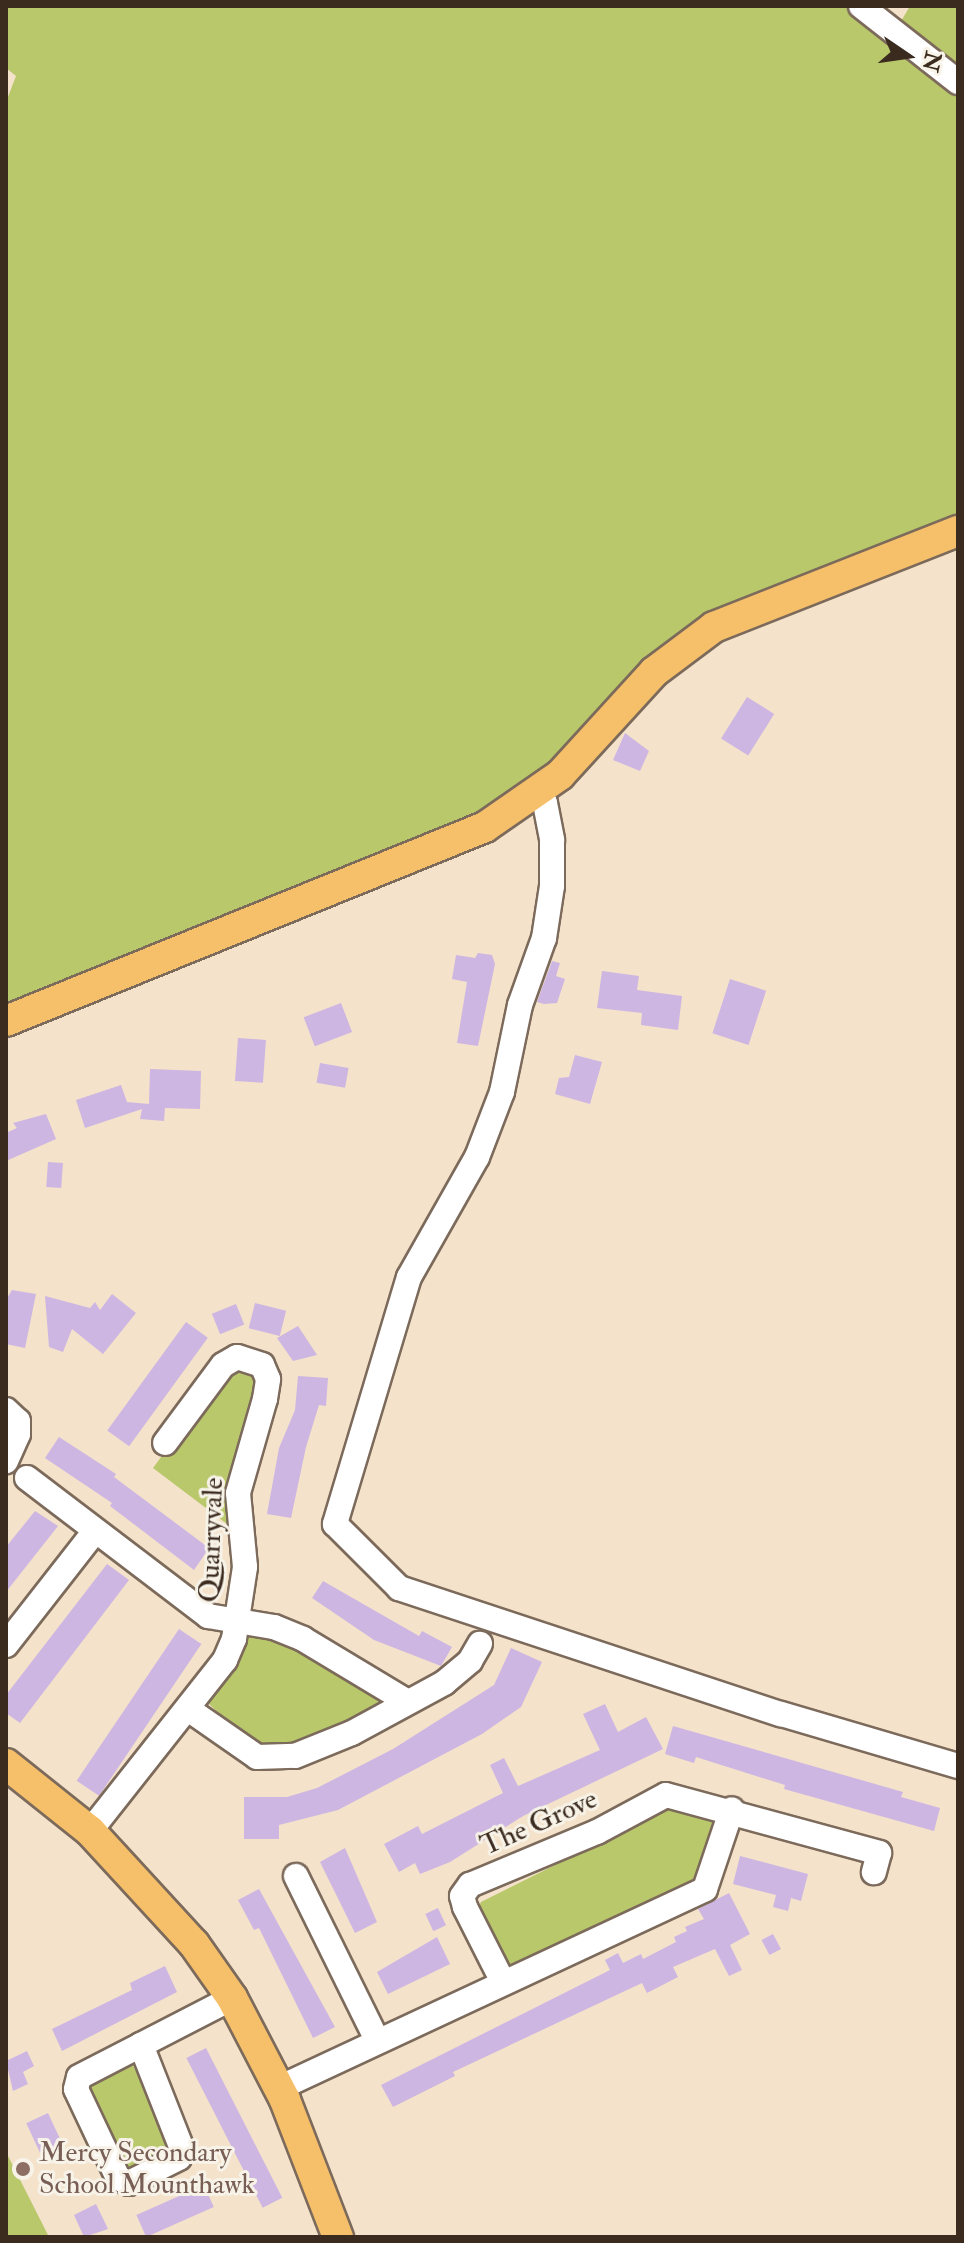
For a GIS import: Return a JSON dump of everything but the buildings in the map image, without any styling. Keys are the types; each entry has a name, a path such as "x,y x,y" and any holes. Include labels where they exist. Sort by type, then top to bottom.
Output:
{"main road":[{"path":"6,1021 442,848 538,793 654,672 714,627 958,531"},
{"path":"6,1764 90,1831 143,1884 232,1998 279,2088 338,2237"}],"street":[{"path":"861,6 958,82"},
{"path":"538,793 552,840 552,886 544,938 520,1005 502,1092 477,1157 409,1277 335,1524 399,1588 767,1710 958,1766"},
{"name":"Quarryvale","path":"90,1831 225,1660 238,1621 245,1567 238,1493 265,1399 268,1379 262,1365 237,1357 223,1365 165,1443"},
{"path":"6,1410 18,1421 18,1434 6,1461"},
{"name":"Quarryvale","path":"27,1478 208,1616 303,1639 406,1701"},
{"path":"6,1645 95,1531"},
{"path":"188,1709 244,1749 272,1760 352,1733 459,1672 480,1644"},
{"name":"The Grove","path":"502,1980 465,1907 462,1896 470,1885 597,1832 666,1795 732,1809 879,1853 874,1872"},
{"path":"279,2088 502,1980 705,1889 732,1809"},
{"path":"296,1876 377,2040"},
{"path":"141,2045 182,2149 179,2158 129,2183 118,2178 76,2089 79,2077 232,1998"}],"green space":[{"path":"6,6 851,6 891,38 910,6 958,6 958,518 678,632 644,663 561,766 501,806 6,1012 6,102 16,76 6,68"},
{"path":"243,1367 258,1377 258,1397 233,1461 227,1524 153,1468 222,1374"},
{"path":"255,1626 379,1693 379,1707 290,1750 263,1750 249,1742 207,1702"},
{"path":"667,1809 688,1809 716,1822 704,1878 524,1970 505,1968 476,1912 481,1902"},
{"path":"131,2062 178,2148 124,2173 87,2084"},
{"path":"6,2152 49,2237 6,2237"}],"place":[{"name":"Mercy Secondary School Mounthawk","path":"23,2169"}]}
